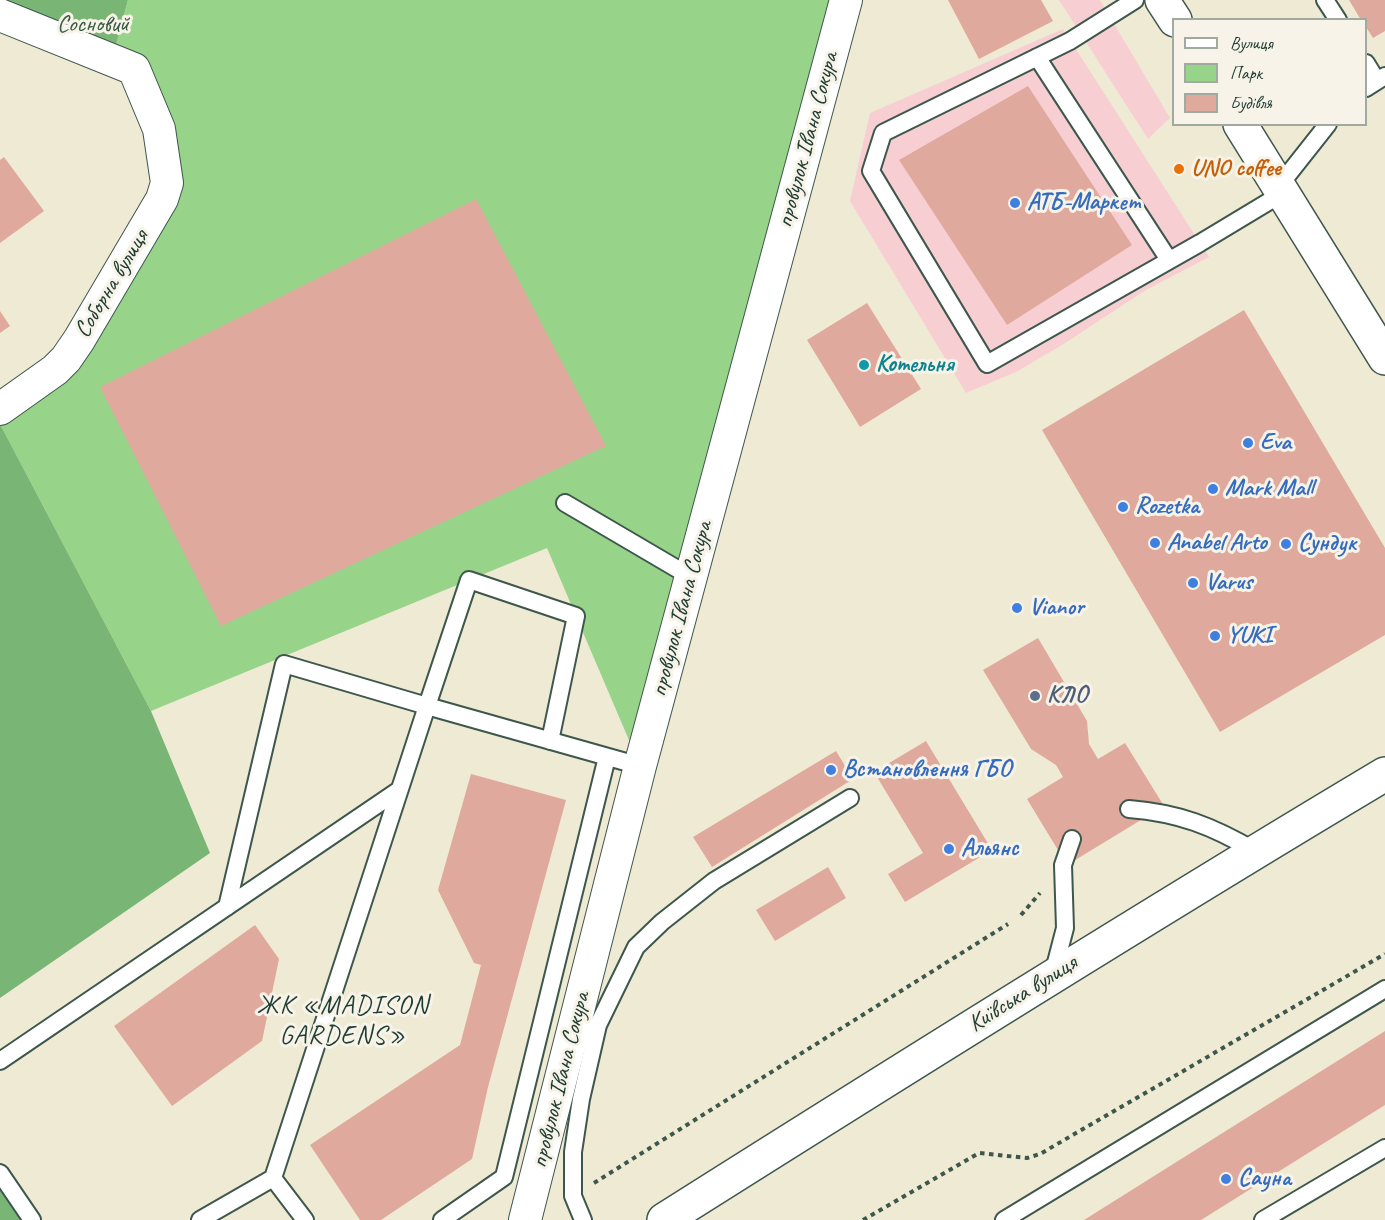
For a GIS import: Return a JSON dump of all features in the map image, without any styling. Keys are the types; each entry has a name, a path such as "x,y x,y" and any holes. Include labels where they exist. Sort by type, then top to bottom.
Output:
{"main road":[{"path":"1162,0 1173,18"},
{"path":"1241,126 1385,358"},
{"name":"Київська вулиця","path":"663,1220 1052,976 1385,774"}],"street":[{"name":"провулок Івана Сокура","path":"525,1220 640,766 846,0"},
{"name":"Соборна вулиця","path":"0,15 134,69 159,129 167,183 162,199 66,359 43,379 0,409"}],"lane":[{"path":"1135,0 1070,41 884,133 871,171 987,364 1170,260 1281,189 1327,126"},
{"path":"1325,0 1337,18"},
{"path":"1038,57 1170,260"},
{"path":"1367,66 1376,82"},
{"path":"565,503 691,577"},
{"path":"200,1220 273,1178 469,580 576,616 550,741"},
{"path":"227,907 284,664 640,766"},
{"path":"442,1220 504,1177 607,757"},
{"path":"0,1061 399,790"},
{"path":"583,1220 573,1196 573,1152 579,1110 598,1025 636,948 662,922 714,881 850,798"},
{"path":"1129,809 1178,816 1224,834 1255,851"},
{"path":"1052,976 1065,928 1063,865 1072,840"},
{"path":"1005,1220 1385,989"},
{"path":"1263,1220 1385,1148"},
{"path":"0,1173 32,1220"},
{"path":"273,1178 304,1220"}],"path":[{"path":"1022,915 1040,893"},
{"path":"573,1196 1008,924"},
{"path":"863,1220 979,1153 1027,1158 1040,1154 1385,954"}],"shaded area":[{"path":"1059,0 1100,0 1170,118 1148,139"},
{"path":"1063,29 1209,257 1146,290 1016,372 966,393 850,201 870,113"}],"green space":[{"name":"Сосновий","path":"0,0 128,0 112,60"},
{"path":"128,0 846,0 640,766 547,548 151,711 0,424 162,199 159,129 112,60"},
{"path":"0,424 151,711 210,853 0,998"},
{"path":"0,1184 24,1220 0,1220"}],"building":[{"path":"948,0 1041,0 1053,21 979,59"},
{"path":"1349,0 1385,0 1385,31 1373,38 1367,29 1367,18 1360,18"},
{"name":"АТБ-Маркет","path":"1028,86 1132,245 1007,325 899,160"},
{"path":"4,157 44,211 0,243 0,160"},
{"path":"476,199 606,446 221,626 100,387"},
{"name":"Котельня","path":"867,303 921,389 860,427 807,340"},
{"name":"Mark Mall","path":"1244,310 1385,548 1385,635 1220,732 1042,430"},
{"path":"0,311 10,326 0,333"},
{"path":"1038,638 1087,721 1089,744 1098,759 1125,743 1164,806 1067,865 1027,799 1063,777 1056,765 1031,749 983,670"},
{"path":"926,741 992,850 905,902 888,874 923,853 874,772"},
{"path":"836,751 853,779 712,867 693,837"},
{"path":"471,774 566,800 488,1087 472,1159 381,1220 360,1220 310,1145 460,1045 481,965 474,963 438,890"},
{"path":"828,867 846,898 775,941 756,910"},
{"path":"255,925 279,959 262,1041 172,1106 114,1026"},
{"path":"1385,1031 1385,1105 1201,1220 1084,1220"}],"place":[{"name":"UNO coffee","path":"1179,169"},
{"name":"АТБ-Маркет","path":"1015,203"},
{"name":"Котельня","path":"864,365"},
{"name":"Eva","path":"1248,443"},
{"name":"Mark Mall","path":"1213,489"},
{"name":"Rozetka","path":"1123,507"},
{"name":"Anabel Arto","path":"1155,543"},
{"name":"Сундук","path":"1286,544"},
{"name":"Varus","path":"1193,583"},
{"name":"Vianor","path":"1017,608"},
{"name":"YUKI","path":"1215,636"},
{"name":"КЛО","path":"1035,696"},
{"name":"Встановлення ГБО","path":"831,770"},
{"name":"Альянс","path":"949,849"},
{"name":"Сауна","path":"1226,1179"}],"district":[{"name":"ЖК «MADISON GARDENS»","path":"343,1021"}]}
